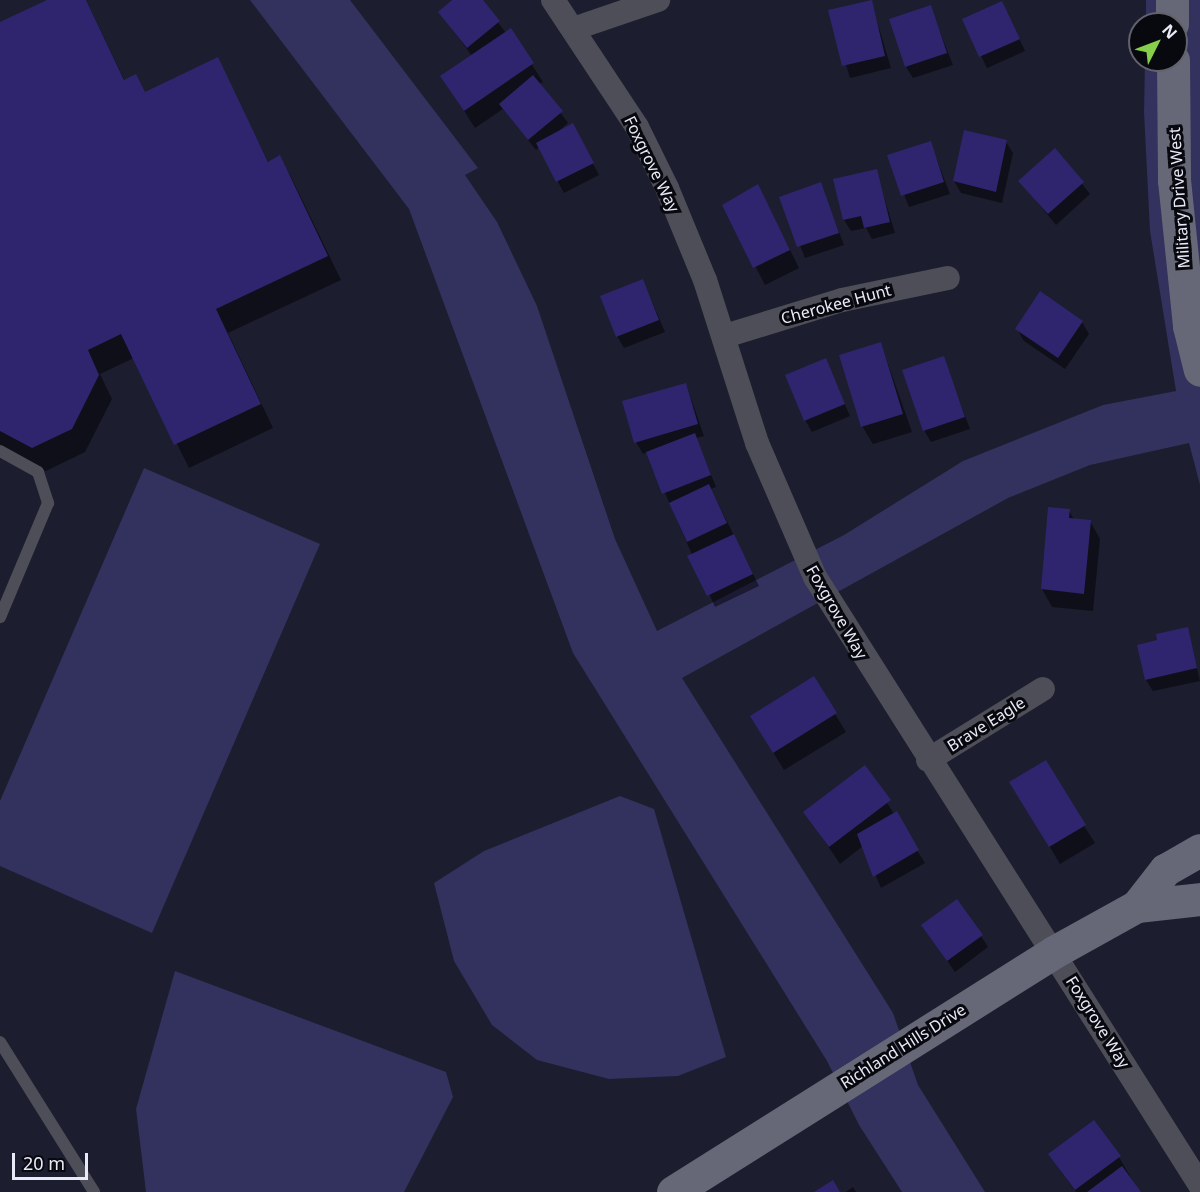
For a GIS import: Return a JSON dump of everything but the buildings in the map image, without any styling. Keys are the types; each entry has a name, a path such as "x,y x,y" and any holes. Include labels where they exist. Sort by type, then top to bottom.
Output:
{"street":[{"name":"Foxgrove Way","path":"553,0 637,127 725,336 757,443 815,578 928,760 1054,952 1200,1185"},
{"path":"573,29 658,0"},
{"name":"Military Drive West","path":"1173,72 1174,180 1189,326 1200,370"},
{"name":"Cherokee Hunt","path":"725,336 842,300 948,278"},
{"name":"Brave Eagle","path":"928,760 1043,689"},
{"name":"Richland Hills Drive","path":"1137,906 1165,870 1200,850"},
{"name":"Richland Hills Drive","path":"673,1192 1054,952 1137,906 1200,899"}],"lane":[{"path":"0,451 38,472 48,503 2,609"},
{"path":"0,1042 94,1192"}],"shaded area":[{"path":"250,0 350,0 478,168 465,175 497,222 537,306 615,539 657,631 844,535 963,461 1103,405 1176,391 1150,231 1144,112 1145,72 1188,72 1188,12 1146,12 1146,0 1200,0 1200,485 1189,443 1090,465 1008,498 682,678 893,1013 918,1085 985,1192 902,1192 859,1125 827,1061 573,653 409,209"},
{"path":"144,468 320,544 152,933 0,866 0,801"},
{"path":"620,796 654,809 726,1057 678,1076 609,1079 537,1060 492,1025 454,961 434,883 484,851"},
{"path":"175,971 446,1072 453,1097 404,1192 146,1192 136,1109"}]}
